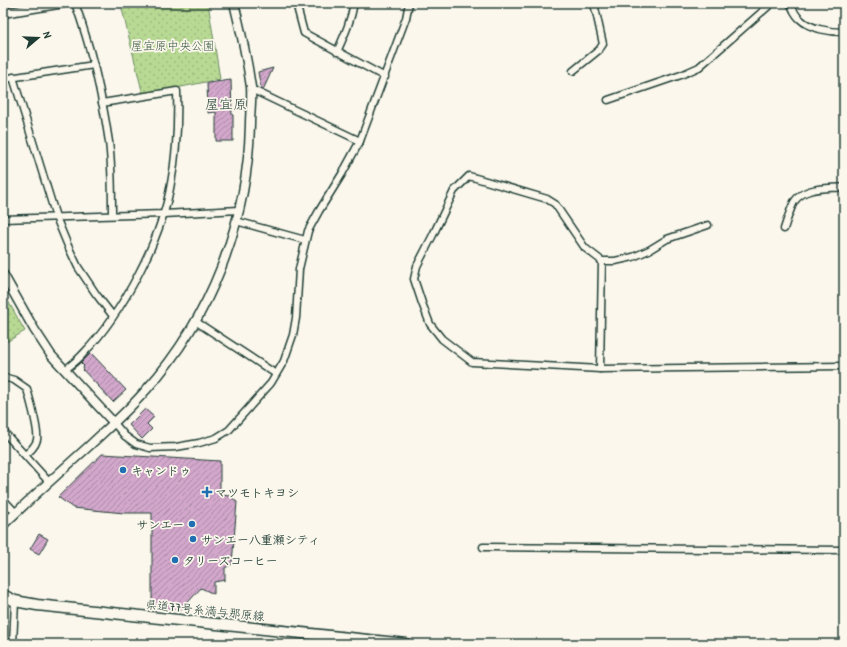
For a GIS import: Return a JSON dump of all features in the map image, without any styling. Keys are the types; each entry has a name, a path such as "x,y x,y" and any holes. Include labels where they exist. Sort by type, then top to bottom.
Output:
{"main road":[{"name":"県道77号糸満与那原線","path":"3,595 15,601 37,605 406,644"}],"street":[{"path":"3,13 64,3"},
{"path":"75,3 94,65 109,143 112,215"},
{"path":"3,525 48,482 114,423 146,391 172,360 195,322 215,284 230,247 239,210 250,140 251,89 242,37 234,3"},
{"path":"296,3 304,33 385,77"},
{"path":"337,52 350,21 354,3"},
{"path":"3,274 34,330 51,355 125,436 136,444 150,448 176,447 216,438 229,430 271,382 284,361 293,336 296,318 299,269 308,231 360,141 385,77 410,3"},
{"path":"573,71 599,50 603,44 594,3"},
{"path":"608,100 681,75 699,67 772,3"},
{"path":"790,3 800,20 810,26 837,32 844,32"},
{"path":"3,79 94,65"},
{"path":"13,77 56,217 78,267 113,316"},
{"path":"251,89 360,141"},
{"path":"65,370 83,354 113,316 139,272 154,241 164,214 171,184 175,156 178,121 177,92 102,103"},
{"path":"708,226 667,239 649,250 633,257 602,261 585,248 555,204 547,199 469,176 454,191 417,266 414,279 430,324 442,339 472,362 600,368 844,366"},
{"path":"784,229 794,202 799,195 813,189 844,187"},
{"path":"3,218 164,214 239,210"},
{"path":"236,221 305,240"},
{"path":"600,368 602,261"},
{"path":"195,322 276,374"},
{"path":"3,377 14,380 28,389 36,427 37,440 33,449 25,455"},
{"path":"3,432 48,482"},
{"path":"3,499 16,513"},
{"path":"483,547 844,550"},
{"path":"13,644 15,601"}],"green space":[{"name":"屋宜原中央公園","path":"165,3 208,3 220,79 143,95 122,9"},
{"path":"3,292 25,331 3,344"}],"building":[{"path":"273,68 263,90 261,89 258,72"},
{"path":"231,80 233,141 216,141 216,112 208,113 207,83"},
{"path":"91,353 126,390 113,402 83,370 84,366 81,363"},
{"path":"145,409 154,417 147,424 152,429 142,439 129,425"},
{"name":"サンエー八重瀬シティ","path":"102,454 220,461 220,495 230,496 237,502 232,564 225,568 225,580 214,582 214,594 201,588 181,610 154,608 152,603 152,513 124,513 73,508 58,497"},
{"path":"39,534 48,539 39,554 30,549"}],"place":[{"name":"キャンドゥ","path":"123,470"},
{"name":"マツモトキヨシ","path":"207,492"},
{"name":"サンエー","path":"192,524"},
{"name":"サンエー八重瀬シティ","path":"193,539"},
{"name":"タリーズコーヒー","path":"175,560"}],"district":[{"name":"屋宜原","path":"226,103"}]}
